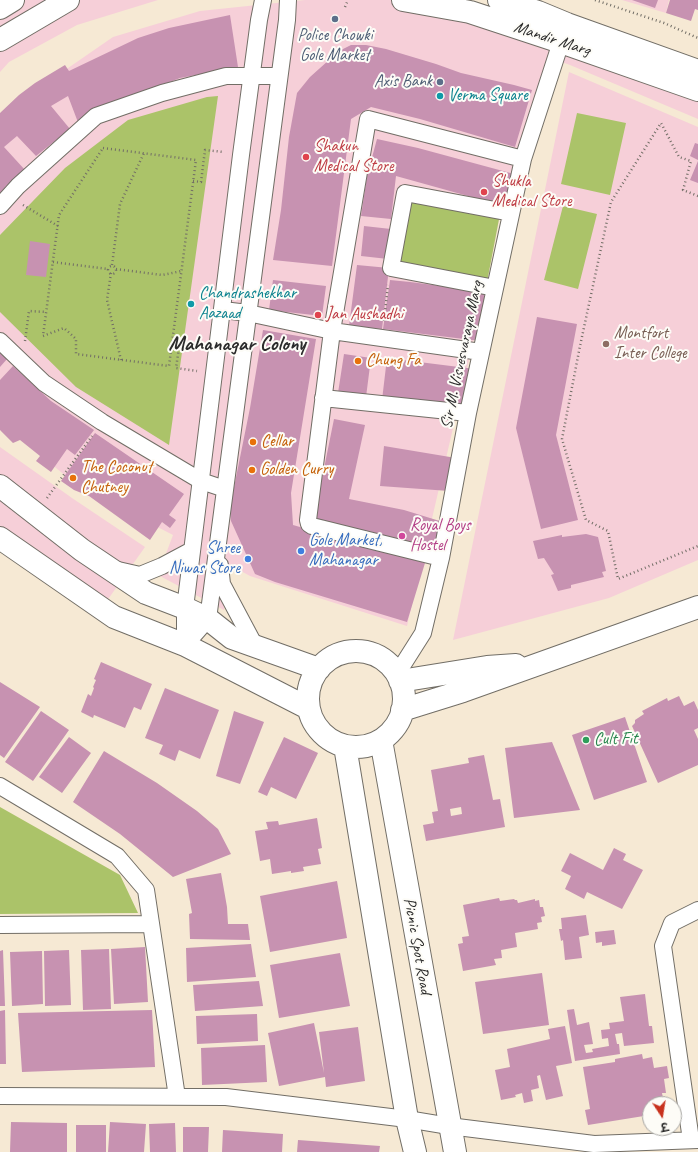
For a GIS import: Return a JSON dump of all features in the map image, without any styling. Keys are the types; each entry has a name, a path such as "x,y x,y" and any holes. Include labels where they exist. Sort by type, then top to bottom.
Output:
{"street":[{"path":"0,8 13,0"},
{"path":"0,40 68,0"},
{"path":"185,645 185,608 192,550 223,310 241,155 263,0"},
{"path":"185,645 208,620 288,0"},
{"name":"Mandir Marg","path":"403,0 470,12 698,90"},
{"path":"499,0 538,12 570,26 698,71"},
{"name":"Sir M. Visvesvaraya Marg","path":"398,677 423,632 442,558 468,413 523,158 560,42"},
{"path":"0,206 18,186 96,116 162,93 226,76 279,76"},
{"path":"442,558 312,526 309,524 308,520 332,331 368,120 523,158"},
{"path":"495,288 390,268 405,192 511,213"},
{"path":"223,310 248,313 332,331 481,352"},
{"path":"0,341 44,383 102,422 201,481 225,488"},
{"path":"323,398 468,413"},
{"path":"0,486 82,550 146,593 185,608 208,620 232,638 319,669"},
{"path":"0,538 114,617 185,645 308,708"},
{"path":"218,546 222,584 256,646"},
{"path":"109,568 140,575 162,566 192,550"},
{"path":"402,710 463,691 698,607"},
{"path":"359,651 374,655 387,662 398,677 404,696 398,722 381,740 369,745 357,747 345,746 332,741 321,732 313,721 308,708 308,694 312,681 319,669 330,659 344,653 359,651"},
{"path":"398,677 487,667 538,664"},
{"name":"Picnic Spot Road","path":"381,740 449,1126 455,1152"},
{"path":"345,746 407,1119 415,1152"},
{"path":"0,786 117,856 146,890 177,1097"},
{"path":"0,1096 226,1097 594,1144 694,1140 663,946 672,923 698,910"},
{"path":"0,925 151,924"}],"path":[{"path":"345,7 348,0"},
{"path":"595,0 664,23 698,38"},
{"path":"698,196 682,190 691,161 679,157 661,123 611,202 580,346 562,440 586,520 608,531 618,579 698,546"},
{"path":"103,148 196,160 193,181 169,366 76,354 76,339 64,328 43,336 59,215 103,148"},
{"path":"193,181 201,182 205,150"},
{"path":"108,269 112,265 120,204 144,153"},
{"path":"20,203 58,226"},
{"path":"53,262 108,269 111,273 107,300 121,360"},
{"path":"112,265 116,269 162,275 182,271"},
{"path":"382,338 390,268"},
{"path":"111,273 114,273 116,269"},
{"path":"23,363 29,311 46,312"},
{"path":"172,346 179,348 176,368"},
{"path":"36,514 102,422"}],"shaded area":[{"path":"0,0 158,0 77,25 9,62 0,72"},
{"path":"305,0 434,0 698,87 698,119 548,57 500,214 487,282 407,626 250,576 230,565 224,610 158,575 173,535 78,486 0,422 0,115 113,37 200,11"},
{"path":"622,0 669,0 666,13"},
{"name":"Montfort Inter College","path":"569,72 698,127 698,560 609,598 453,640"},
{"path":"0,447 145,547 99,612 0,541"}],"green space":[{"path":"218,96 169,445 76,387 0,312 0,235 65,168 128,120 207,97"},
{"path":"577,113 626,123 610,195 561,184"},
{"path":"409,196 500,214 487,282 395,264"},
{"path":"563,206 597,214 578,289 544,280"},
{"path":"0,807 120,875 138,913 0,914"}],"building":[{"path":"632,0 658,0 655,8"},
{"path":"670,0 698,0 698,10 695,9 691,21 666,13"},
{"path":"230,15 238,67 180,78 155,88 79,125 68,96 51,106 70,129 36,156 17,136 4,147 25,170 6,186 0,195 0,113 19,95 35,83 65,65 69,71 138,38 169,28"},
{"path":"351,45 366,45 386,49 461,73 532,90 515,147 420,119 371,107 351,119 332,266 273,260 281,210 289,137 297,93 310,77 329,60 341,50"},
{"path":"377,139 418,148 514,174 504,206 396,176 391,219 361,216 367,176"},
{"path":"695,143 698,144 698,160 690,156"},
{"path":"698,161 698,183 690,180"},
{"path":"364,226 391,229 388,259 361,256"},
{"path":"30,241 50,244 46,277 26,275"},
{"path":"357,265 389,268 382,329 349,326"},
{"path":"273,280 326,286 322,316 269,310"},
{"path":"390,280 487,292 480,341 383,329"},
{"path":"537,317 577,324 556,435 578,520 541,529 516,428"},
{"path":"263,330 316,339 291,493 293,525 425,563 407,622 275,582 255,574 231,521 230,507 250,408"},
{"path":"0,353 7,359 0,367"},
{"path":"344,354 371,358 366,397 338,393"},
{"path":"387,358 475,369 466,409 382,400"},
{"path":"13,366 51,401 94,430 75,455 67,449 51,472 36,461 40,456 20,440 13,443 0,430 0,380"},
{"path":"334,419 365,425 349,499 404,510 443,522 436,551 313,523"},
{"path":"95,433 184,494 169,515 176,520 170,528 162,522 150,540 89,496 74,490 61,481"},
{"path":"384,446 456,458 449,491 380,486"},
{"path":"586,534 598,537 606,571 602,572 604,577 571,585 571,588 558,591 551,575 554,574 544,558 538,559 533,541 562,535 562,537"},
{"path":"101,662 152,684 141,710 134,707 125,728 94,715 93,718 81,712 88,694 91,696 96,680 94,679"},
{"path":"0,682 40,707 4,758 0,755"},
{"path":"165,688 219,710 200,759 179,750 175,761 159,754 163,745 145,738"},
{"path":"679,696 684,706 694,701 698,710 698,728 694,730 698,739 698,765 658,783 632,726 635,723 635,720 644,714 642,711 667,698 668,701"},
{"path":"41,711 69,730 33,781 5,762"},
{"path":"234,711 264,722 240,784 216,776"},
{"path":"625,717 647,782 594,800 572,735"},
{"path":"69,737 91,753 62,793 39,777"},
{"path":"284,737 318,753 296,799 271,787 267,796 258,792"},
{"path":"552,742 580,810 514,818 505,748"},
{"path":"104,751 157,783 197,811 218,829 231,854 173,877 120,834 73,802"},
{"path":"484,755 493,800 500,799 505,827 426,841 423,825 434,823 432,812 438,811 431,770 469,763 468,758","holes":["461,807 462,814 451,816 450,809"]},
{"path":"317,818 322,848 318,849 321,864 303,867 304,871 291,873 291,871 272,874 270,859 260,861 255,831 268,829 266,822 278,821 279,825"},
{"path":"614,848 626,854 623,860 643,870 622,909 587,892 584,899 565,889 571,876 561,871 570,853 603,870"},
{"path":"221,873 227,907 228,924 248,924 250,940 190,939 189,914 192,913 186,879"},
{"path":"337,881 347,938 270,952 260,896"},
{"path":"499,898 500,901 514,899 517,900 518,903 535,899 535,901 539,900 540,907 543,907 545,916 541,917 542,922 537,923 538,929 515,933 517,947 501,950 502,958 494,959 496,965 463,971 458,944 463,943 462,937 469,936 463,905"},
{"path":"586,915 589,935 579,937 582,958 565,960 563,940 561,941 559,929 562,929 561,918"},
{"path":"614,930 616,944 602,946 602,942 596,943 595,932"},
{"path":"251,944 256,977 187,982 186,948"},
{"path":"145,947 148,1002 114,1004 111,949"},
{"path":"109,949 111,1009 83,1010 81,950"},
{"path":"3,950 5,1006 0,1006 0,951"},
{"path":"69,950 71,1005 45,1006 44,951"},
{"path":"42,951 43,1004 12,1006 10,952"},
{"path":"340,953 350,1006 279,1018 270,965"},
{"path":"542,973 549,1025 483,1034 475,982"},
{"path":"259,981 263,1006 195,1011 193,985"},
{"path":"645,994 649,1026 652,1026 654,1043 624,1046 622,1033 615,1034 617,1044 619,1044 620,1054 575,1061 567,1010 574,1009 577,1025 589,1022 593,1044 584,1045 586,1053 593,1052 592,1049 609,1046 608,1038 602,1039 601,1030 610,1029 609,1023 624,1021 620,997"},
{"path":"5,1010 6,1064 0,1064 0,1011"},
{"path":"152,1010 155,1067 22,1072 18,1013"},
{"path":"257,1014 258,1041 197,1044 196,1016"},
{"path":"314,1023 324,1073 319,1032 358,1027 365,1081 326,1087 325,1077 279,1086 268,1033"},
{"path":"565,1026 572,1063 556,1066 563,1096 546,1100 540,1075 537,1076 539,1088 531,1090 533,1101 524,1103 522,1093 515,1095 516,1097 501,1100 495,1070 510,1067 507,1049 550,1039 548,1029"},
{"path":"265,1045 267,1082 202,1085 201,1048"},
{"path":"642,1054 643,1059 652,1057 654,1068 667,1066 669,1078 664,1079 666,1093 662,1093 663,1096 642,1096 642,1116 588,1125 585,1110 590,1109 583,1067 615,1062 615,1059"},
{"path":"11,1122 67,1123 67,1152 10,1152"},
{"path":"110,1122 146,1124 144,1152 108,1152"},
{"path":"175,1123 176,1152 150,1152 149,1124"},
{"path":"76,1125 106,1125 106,1152 76,1152"},
{"path":"183,1127 209,1127 208,1152 183,1152"},
{"path":"223,1130 283,1134 282,1152 222,1152"},
{"path":"298,1140 380,1146 379,1152 297,1152"}],"place":[{"name":"Police Chowki Gole Market","path":"335,19"},
{"name":"Axis Bank","path":"440,82"},
{"name":"Verma Square","path":"440,96"},
{"name":"Shakun Medical Store","path":"306,157"},
{"name":"Shukla Medical Store","path":"484,192"},
{"name":"Chandrashekhar Aazaad","path":"191,304"},
{"name":"Jan Aushadhi","path":"318,315"},
{"name":"Montfort Inter College","path":"606,344"},
{"name":"Chung Fa","path":"358,361"},
{"name":"Cellar","path":"253,442"},
{"name":"Golden Curry","path":"252,470"},
{"name":"The Coconut Chutney","path":"73,478"},
{"name":"Royal Boys Hostel","path":"402,536"},
{"name":"Gole Market, Mahanagar","path":"301,551"},
{"name":"Shree Niwas Store","path":"248,559"},
{"name":"Cult Fit","path":"586,740"}],"district":[{"name":"Mahanagar Colony","path":"237,344"}]}
